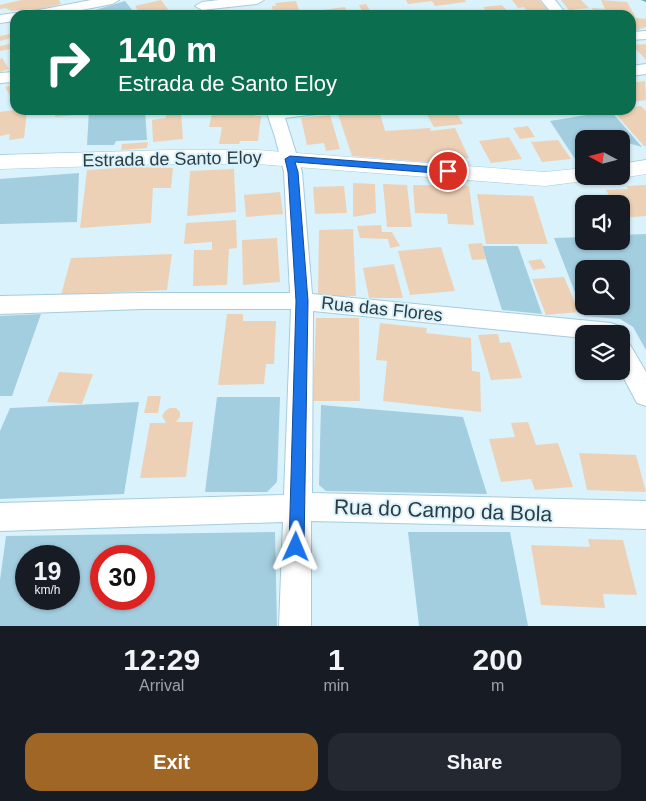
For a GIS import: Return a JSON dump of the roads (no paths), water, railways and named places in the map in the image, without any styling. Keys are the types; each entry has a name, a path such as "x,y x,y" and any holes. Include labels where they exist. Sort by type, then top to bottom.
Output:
{"main road":[{"name":"Estrada de Santo Eloy","path":"0,162 169,157 290,159 545,179 575,176"},
{"path":"630,170 646,167"}],"street":[{"path":"60,10 112,0"},
{"path":"198,3 257,0"},
{"path":"548,0 556,10"},
{"path":"276,115 293,172 302,301 295,626"},
{"name":"Rua das Flores","path":"0,306 142,301 302,301 575,328"},
{"path":"630,366 646,395"},
{"name":"Rua do Campo da Bola","path":"0,517 328,506 646,515"}]}
